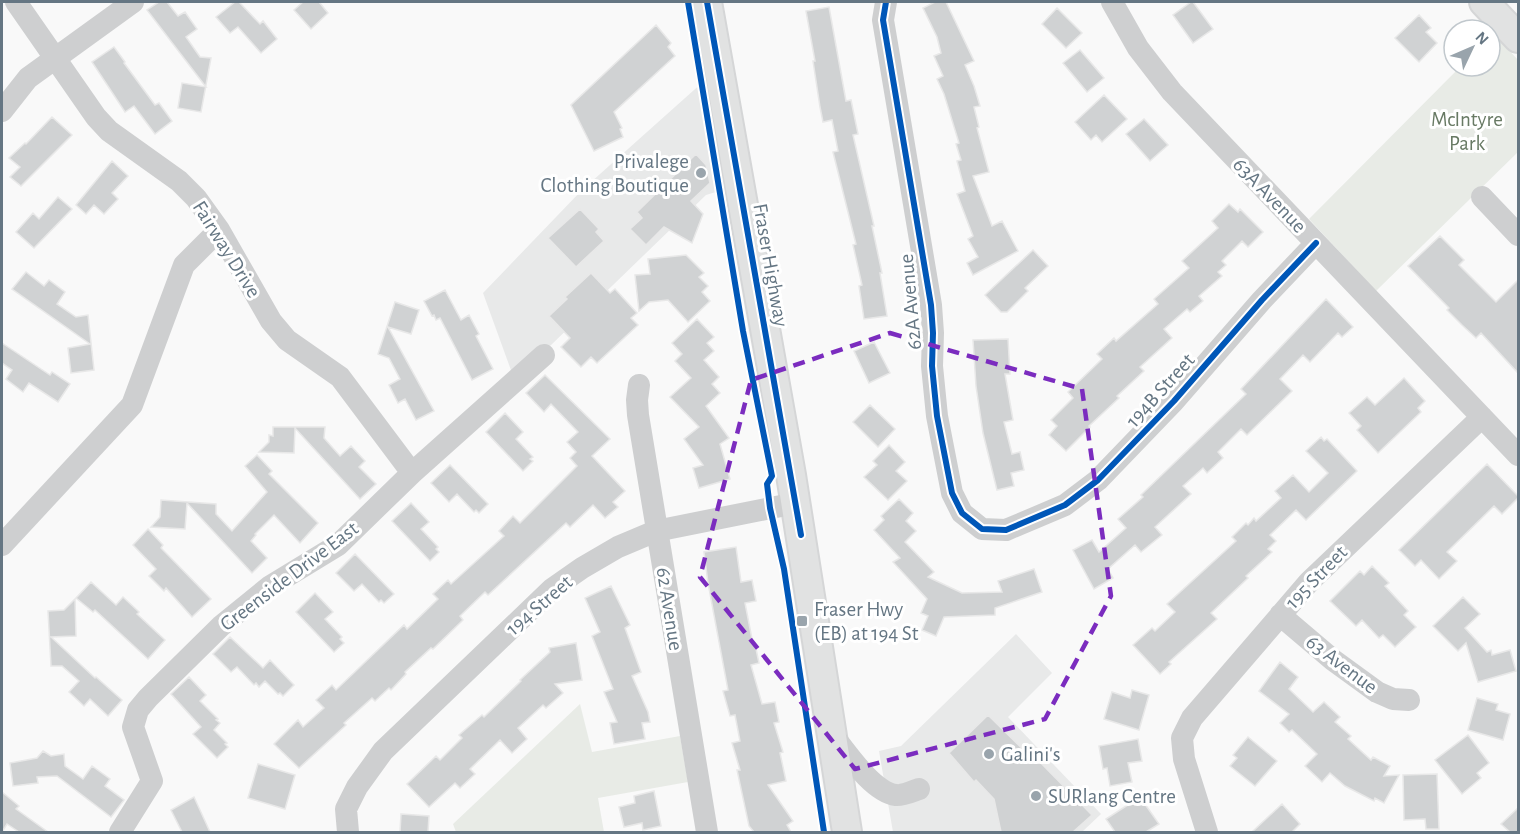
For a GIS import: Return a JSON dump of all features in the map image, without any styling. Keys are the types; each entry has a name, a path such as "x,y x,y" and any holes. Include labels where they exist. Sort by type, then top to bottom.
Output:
{"main road":[{"name":"Fraser Highway","path":"707,2 796,502 847,832"},
{"path":"1484,2 1518,38"}],"street":[{"name":"Fairway Drive","path":"16,2 96,117 109,131 179,181 196,198 219,230 271,321 287,340 340,376 412,473"},
{"path":"2,111 28,78 133,2"},
{"name":"62A Avenue","path":"886,2 884,20 932,305 932,366 937,416 952,493 962,513 982,529 1006,530"},
{"name":"63A Avenue","path":"1112,2 1138,48 1172,92 1518,455"},
{"path":"1482,197 1518,235"},
{"path":"2,545 132,405 184,265 219,230"},
{"name":"194B Street","path":"1006,530 1065,505 1098,480 1174,401 1262,300 1316,243"},
{"name":"Greenside Drive East","path":"120,832 152,782 133,727 138,710 221,626 269,588 338,545 412,473 544,355"},
{"name":"62 Avenue","path":"639,385 638,415 707,832"},
{"name":"195 Street","path":"1207,832 1184,759 1182,738 1192,718 1309,582 1482,417"},
{"name":"194 Street","path":"348,832 346,809 357,787 383,751 552,589 600,558 656,531 796,502"},
{"name":"63 Avenue","path":"1280,615 1333,660 1377,692 1393,699 1409,700"},
{"path":"830,732 866,776 881,789 897,795 919,789"}],"highlighted area":[{"path":"890,333 1082,389 1111,596 1045,719 855,769 700,577 751,380"}],"shaded area":[{"path":"713,73 732,187 706,195 550,346 512,373 483,293 581,191"},
{"name":"SURlang Centre","path":"1016,634 1052,673 1008,717 1101,814 1082,832 893,832 879,751 901,746"}],"green space":[{"name":"McIntyre Park","path":"1502,43 1518,60 1518,152 1376,291 1309,219 1449,78 1502,78"},
{"path":"580,704 592,752 680,736 688,782 598,798 604,832 456,832 453,824"}],"building":[{"path":"159,2 167,2 178,16 185,12 197,29 186,37 200,57 211,58 206,87 147,10"},
{"path":"235,2 239,2 260,24 263,21 277,39 261,53 238,27 230,33 216,17"},
{"path":"303,2 319,2 328,13 311,29 294,10"},
{"path":"935,2 946,2 974,61 965,65 980,106 974,107 989,172 973,176 992,226 1002,221 1018,251 973,275 967,263 978,257 968,239 973,236 957,194 965,191 957,161 961,160 956,144 959,143 937,79 943,76 934,56 941,53 937,37 923,8"},
{"path":"1191,2 1213,29 1193,43 1173,15"},
{"path":"829,7 846,101 851,100 858,134 853,135 874,226 872,226 882,273 880,273 887,316 864,319 859,286 862,285 853,245 856,244 833,152 838,151 832,120 823,122 820,107 806,11"},
{"path":"1057,8 1082,33 1066,48 1042,24"},
{"path":"1419,15 1431,28 1426,32 1437,43 1419,62 1395,38"},
{"path":"656,25 671,43 668,47 675,56 614,112 622,128 620,129 623,137 594,151 571,105"},
{"path":"114,47 155,105 159,103 172,121 155,134 134,106 125,112 92,62"},
{"path":"1080,50 1104,78 1087,92 1063,63"},
{"path":"182,83 206,87 201,112 178,108"},
{"path":"1104,95 1127,119 1102,142 1096,135 1091,140 1075,122"},
{"path":"52,117 72,135 21,186 10,177 20,167 9,158"},
{"path":"1144,119 1168,145 1150,161 1126,134"},
{"path":"696,154 706,165 710,183 691,201 703,214 692,243 664,227 646,245 630,229 642,218 637,212"},
{"path":"112,161 128,176 112,193 118,199 104,214 94,205 86,214 76,205"},
{"path":"58,197 72,209 34,248 16,232 33,213 39,219"},
{"path":"1229,204 1238,212 1240,209 1263,232 1248,247 1242,241 1222,261 1226,265 1218,272 1222,276 1199,296 1203,301 1190,312 1187,309 1164,329 1172,338 1140,367 1144,371 1117,396 1119,398 1066,451 1049,435 1057,426 1051,420 1073,398 1068,392 1102,359 1097,354 1114,338 1116,341 1158,304 1154,299 1189,268 1182,261 1218,228 1212,221"},
{"path":"580,209 599,229 596,232 604,241 576,267 548,238"},
{"path":"1440,236 1464,260 1459,265 1496,302 1518,280 1518,373 1481,333 1476,338 1462,325 1447,310 1449,308 1408,266"},
{"path":"1033,250 1048,266 1025,288 1028,291 1007,312 1001,312 985,295"},
{"path":"686,255 704,273 699,277 708,286 702,292 710,301 688,322 668,300 649,302 639,311 635,275 650,274 648,259"},
{"path":"26,272 44,286 49,280 65,292 57,304 76,317 88,315 94,370 71,373 68,348 90,344 12,289"},
{"path":"591,273 610,293 615,289 637,313 631,318 638,325 597,363 591,357 581,367 561,347 570,338 549,316 567,299 565,297"},
{"path":"445,290 461,320 469,315 479,334 476,336 493,369 472,380 440,318 436,320 434,315 432,316 424,301"},
{"path":"1326,299 1353,327 1342,337 1338,333 1310,362 1303,355 1280,379 1292,391 1247,435 1241,429 1218,452 1223,458 1207,473 1203,468 1183,486 1191,494 1155,527 1162,535 1141,552 1135,545 1108,569 1113,578 1094,589 1073,550 1092,540 1099,552 1126,528 1118,519 1246,394 1241,389"},
{"path":"395,302 419,310 411,334 388,327 434,411 416,420 405,399 398,403 389,385 400,379 389,358 378,354"},
{"path":"697,319 714,337 707,343 714,351 704,360 719,377 712,384 720,393 706,406 729,438 720,444 730,479 699,488 693,468 703,465 684,439 699,427 670,397 691,378 675,361 682,354 672,343"},
{"path":"1008,339 1010,374 1005,374 1013,420 1004,422 1012,454 1020,452 1024,470 1011,473 1014,486 997,490 983,433 976,386 973,340"},
{"path":"874,342 890,373 869,383 854,351"},
{"path":"2,343 50,375 52,372 70,384 58,402 29,383 23,392 6,379 12,370 2,363"},
{"path":"545,375 610,439 592,456 625,491 613,502 618,507 605,518 593,505 570,527 566,523 488,595 485,592 460,616 463,620 405,672 406,674 391,690 389,688 375,701 372,698 299,768 274,744 298,720 303,727 324,708 316,700 332,685 336,690 404,625 407,629 438,599 433,594 448,580 451,584 504,536 499,531 513,516 520,523 577,466 570,458 576,452 567,442 578,432 551,404 544,412 526,393"},
{"path":"1404,378 1425,401 1418,408 1421,412 1378,453 1357,430 1361,426 1349,413 1367,397 1375,405"},
{"path":"870,405 895,429 878,447 853,422"},
{"path":"505,413 523,432 516,439 533,457 530,459 533,461 523,471 486,432"},
{"path":"273,427 325,427 324,438 340,456 351,446 365,461 359,467 376,484 360,499 295,428 294,453 259,452 269,442 269,435 273,436"},
{"path":"1321,437 1324,441 1327,439 1357,471 1306,520 1296,510 1270,535 1276,541 1268,549 1272,552 1211,613 1217,619 1169,662 1171,664 1160,674 1133,645 1152,628 1155,631 1175,612 1167,604 1236,541 1232,537 1246,523 1248,525 1254,518 1256,521 1281,498 1275,491 1293,475 1309,492 1328,473 1306,451"},
{"path":"889,445 905,462 896,471 907,481 888,500 864,477 877,465 873,461"},
{"path":"257,455 272,471 269,474 318,523 300,543 274,515 251,541 267,558 252,573 187,503 185,529 151,527 160,517 161,500 216,504 216,514 232,531 267,492 245,466"},
{"path":"1487,464 1518,498 1502,514 1494,506 1447,552 1457,561 1439,579 1421,560 1415,566 1399,550"},
{"path":"450,465 488,504 479,513 476,510 474,512 457,494 449,502 431,483"},
{"path":"899,499 913,513 906,521 916,531 905,542 934,572 928,577 962,593 1002,592 998,581 1034,569 1042,592 995,608 995,615 944,617 936,636 922,630 928,616 921,613 927,599 893,562 900,558 874,530 884,520 881,516"},
{"path":"411,503 429,522 421,529 438,547 436,549 439,552 430,561 392,521"},
{"path":"148,529 163,545 161,548 211,599 192,617 166,588 164,591 149,576 156,569 133,545"},
{"path":"736,547 741,582 752,580 756,601 745,603 759,663 751,665 762,704 775,702 779,722 774,723 783,752 780,753 786,781 768,785 793,821 787,825 791,832 754,832 749,826 737,770 740,770 732,743 740,741 735,715 730,716 723,691 728,690 704,552"},
{"path":"355,554 394,594 384,603 381,600 379,602 362,584 354,591 336,573"},
{"path":"1372,566 1389,583 1385,586 1408,611 1404,615 1416,627 1395,647 1383,635 1379,638 1362,620 1356,626 1330,601 1360,571 1364,575"},
{"path":"91,582 116,605 123,597 139,612 137,614 165,640 148,659 95,610 93,612 76,598"},
{"path":"611,586 630,625 625,628 641,672 632,676 650,722 642,723 645,739 614,744 610,723 617,722 604,692 613,689 592,636 600,632 585,598"},
{"path":"315,593 333,612 325,619 342,637 340,639 344,643 334,652 296,612"},
{"path":"1463,597 1480,614 1465,628 1487,652 1491,650 1492,655 1510,650 1516,671 1478,682 1466,643 1458,651 1433,626"},
{"path":"75,599 76,636 51,637 122,700 108,716 90,699 84,706 69,692 79,681 62,666 51,666 48,611 64,610"},
{"path":"230,637 263,668 270,660 294,685 283,696 265,681 259,687 256,683 254,685 237,667 231,672 213,654"},
{"path":"576,643 582,680 555,684 563,693 546,708 543,705 518,728 527,739 512,753 500,740 470,769 475,774 460,788 455,783 429,807 407,784 436,756 440,760 462,738 459,735 482,715 484,717 550,652 549,648"},
{"path":"1280,662 1298,677 1289,689 1313,712 1324,702 1340,717 1335,722 1351,736 1348,739 1371,760 1373,757 1390,766 1384,776 1399,775 1384,803 1375,798 1374,801 1345,786 1330,773 1322,782 1305,766 1317,754 1292,730 1289,732 1280,723 1289,714 1259,691"},
{"path":"189,677 206,695 200,701 218,719 216,720 220,723 214,730 227,743 225,744 228,747 217,758 193,734 201,727 171,694"},
{"path":"1132,690 1149,695 1139,730 1104,719 1112,692 1130,698"},
{"path":"1477,698 1498,704 1496,710 1510,714 1503,740 1468,730"},
{"path":"988,715 1034,760 1036,758 1092,815 1073,832 1001,832 994,799 976,780 974,782 949,753"},
{"path":"1468,735 1489,763 1477,773 1481,778 1462,794 1435,760"},
{"path":"1248,737 1277,761 1255,786 1230,766 1237,758 1233,755"},
{"path":"1138,739 1142,761 1128,763 1132,782 1110,786 1107,768 1103,769 1099,746"},
{"path":"43,751 51,756 64,754 65,766 83,779 92,766 110,779 105,786 124,800 111,817 57,776 37,777 38,783 13,786 10,763 37,758"},
{"path":"258,764 295,775 285,809 248,798"},
{"path":"1437,774 1439,829 1426,829 1425,819 1404,820 1403,775"},
{"path":"654,791 661,826 643,830 642,823 624,827 619,807 635,803 634,796"},
{"path":"2,792 19,806 16,809 48,832 19,832 7,824 2,832"},
{"path":"194,797 210,832 182,832 171,810"},
{"path":"1140,797 1159,824 1146,832 1115,832 1106,819"},
{"path":"1282,804 1300,824 1292,832 1252,832"},
{"path":"1518,808 1518,832 1510,832 1501,824"},
{"path":"401,814 429,816 428,832 400,832"}],"cycle path":[{"path":"688,2 743,331 772,476 767,484 770,508 784,569 824,832"},
{"path":"707,2 801,535"},
{"path":"886,2 883,20 931,305 932,366 937,416 952,493 962,513 982,529 1006,530 1065,505 1098,480 1174,401 1262,300 1316,243"}],"place":[{"name":"Privalege Clothing Boutique","path":"701,173"},
{"name":"Fraser Hwy (EB) at 194 St","path":"802,621"},
{"name":"Galini's","path":"989,754"},
{"name":"SURlang Centre","path":"1036,796"}]}
